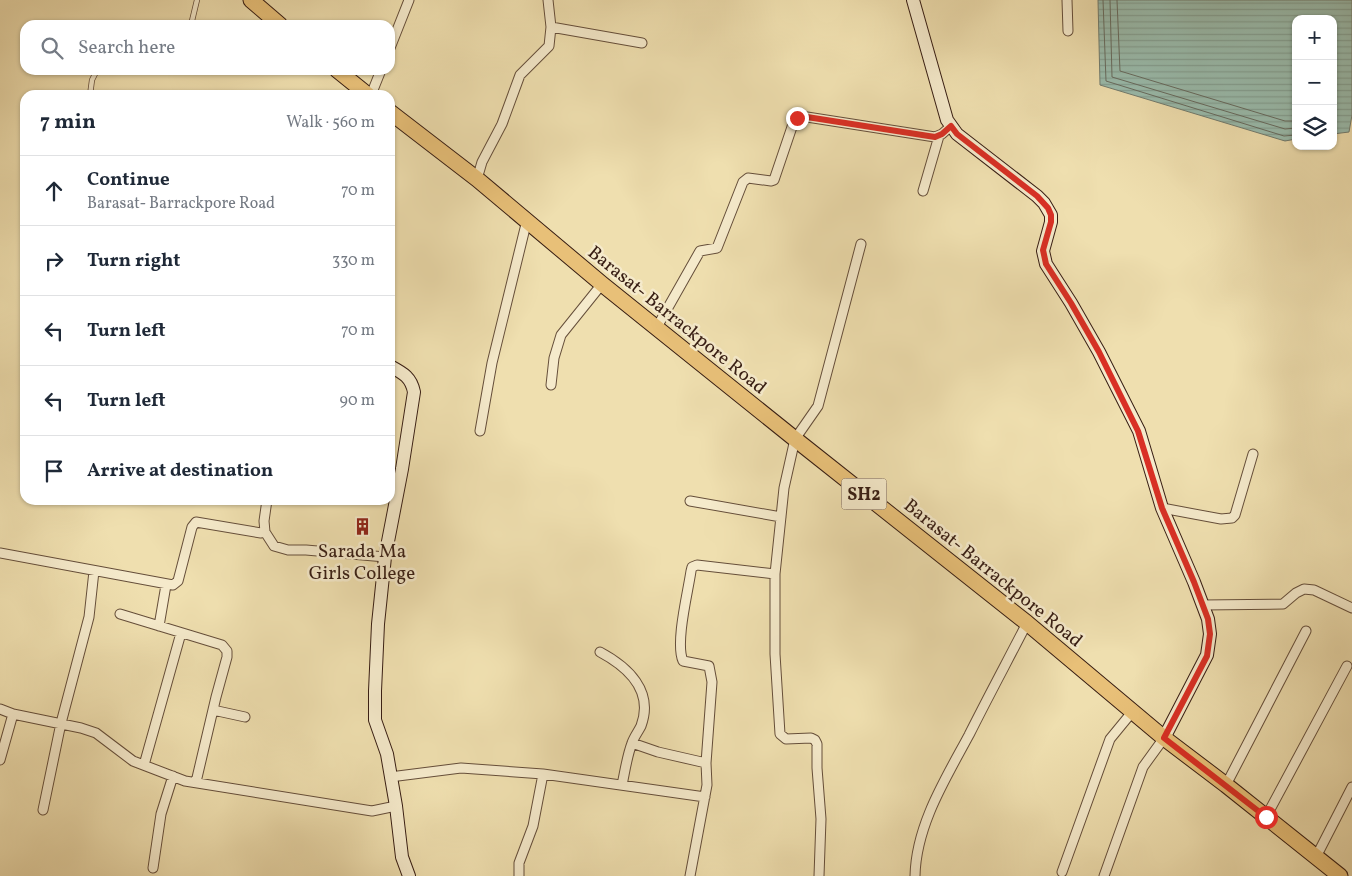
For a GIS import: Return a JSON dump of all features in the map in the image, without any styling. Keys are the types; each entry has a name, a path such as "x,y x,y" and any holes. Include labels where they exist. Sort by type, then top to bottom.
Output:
{"main road":[{"path":"251,0 274,20"},
{"path":"344,75 363,90"},
{"name":"Barasat- Barrackpore Road","path":"395,116 477,179 602,284 794,439 1027,623 1133,710 1164,738 1340,876"}],"street":[{"path":"395,35 409,0"},
{"path":"477,179 482,162 502,124 520,76 549,46 551,27 548,0"},
{"path":"913,0 947,120 957,134 1037,196 1048,208 1051,222 1043,250 1046,264 1099,352 1138,431 1162,508 1208,619 1210,634 1207,656 1164,738 1143,767 1104,876"},
{"path":"1067,0 1068,31"},
{"path":"551,27 642,43"},
{"path":"372,90 379,75"},
{"path":"657,327 700,251 717,248 743,182 748,178 774,180 794,121 797,118 807,117 935,137 951,126"},
{"path":"923,191 939,136"},
{"path":"480,431 492,363 527,220"},
{"path":"819,876 821,819 817,744 811,738 786,739 780,734 775,654 775,574 784,488 794,439 818,406 860,244"},
{"path":"551,385 554,358 562,335 602,284"},
{"path":"395,368 405,373 412,383 414,392 402,469 385,557 378,634 375,720 387,754 402,857 409,876"},
{"path":"1162,508 1221,519 1232,518 1235,514 1252,454"},
{"path":"690,501 781,518"},
{"path":"266,505 264,521 265,532 274,546 288,550 385,557"},
{"path":"0,553 172,585 178,581 192,527 196,522 256,533 265,532"},
{"path":"690,876 707,785 706,763 712,682 710,668 707,664 683,661 681,656 681,634 692,567 696,564 775,574"},
{"path":"43,810 61,723 89,618 94,571"},
{"path":"158,626 166,585"},
{"path":"1202,605 1284,604 1304,589 1314,590 1352,608"},
{"path":"120,614 222,645 227,651 196,782"},
{"path":"915,876 920,840 938,794 1027,623"},
{"path":"1226,785 1306,631"},
{"path":"144,765 181,633"},
{"path":"600,652 617,662 631,676 642,690 645,706 641,726 632,743 622,785"},
{"path":"1266,817 1347,666"},
{"path":"0,709 13,714 61,723 96,733 133,761 196,782 372,811 396,806"},
{"path":"213,710 245,717"},
{"path":"1062,872 1110,739 1133,710"},
{"path":"0,760 13,714"},
{"path":"632,743 658,752 706,763"},
{"path":"390,777 461,768 543,774 705,797"},
{"path":"519,876 519,863 534,826 543,774"},
{"path":"153,868 161,814 174,776"},
{"path":"1316,858 1352,787"}],"lane":[{"path":"192,20 197,0"},
{"path":"91,90 94,75"}],"water":[{"path":"1098,0 1352,0 1352,115 1349,132 1337,134 1337,15 1292,15 1292,140 1285,141 1100,85"}],"place":[{"name":"Sarada Ma Girls College","path":"362,527"}],"route":[{"path":"797,118 807,117 935,137 951,126 957,134 1044,203 1051,215 1051,222 1043,250 1046,264 1099,352 1138,431 1162,508 1208,619 1210,644 1207,656 1164,738 1266,817"}]}
